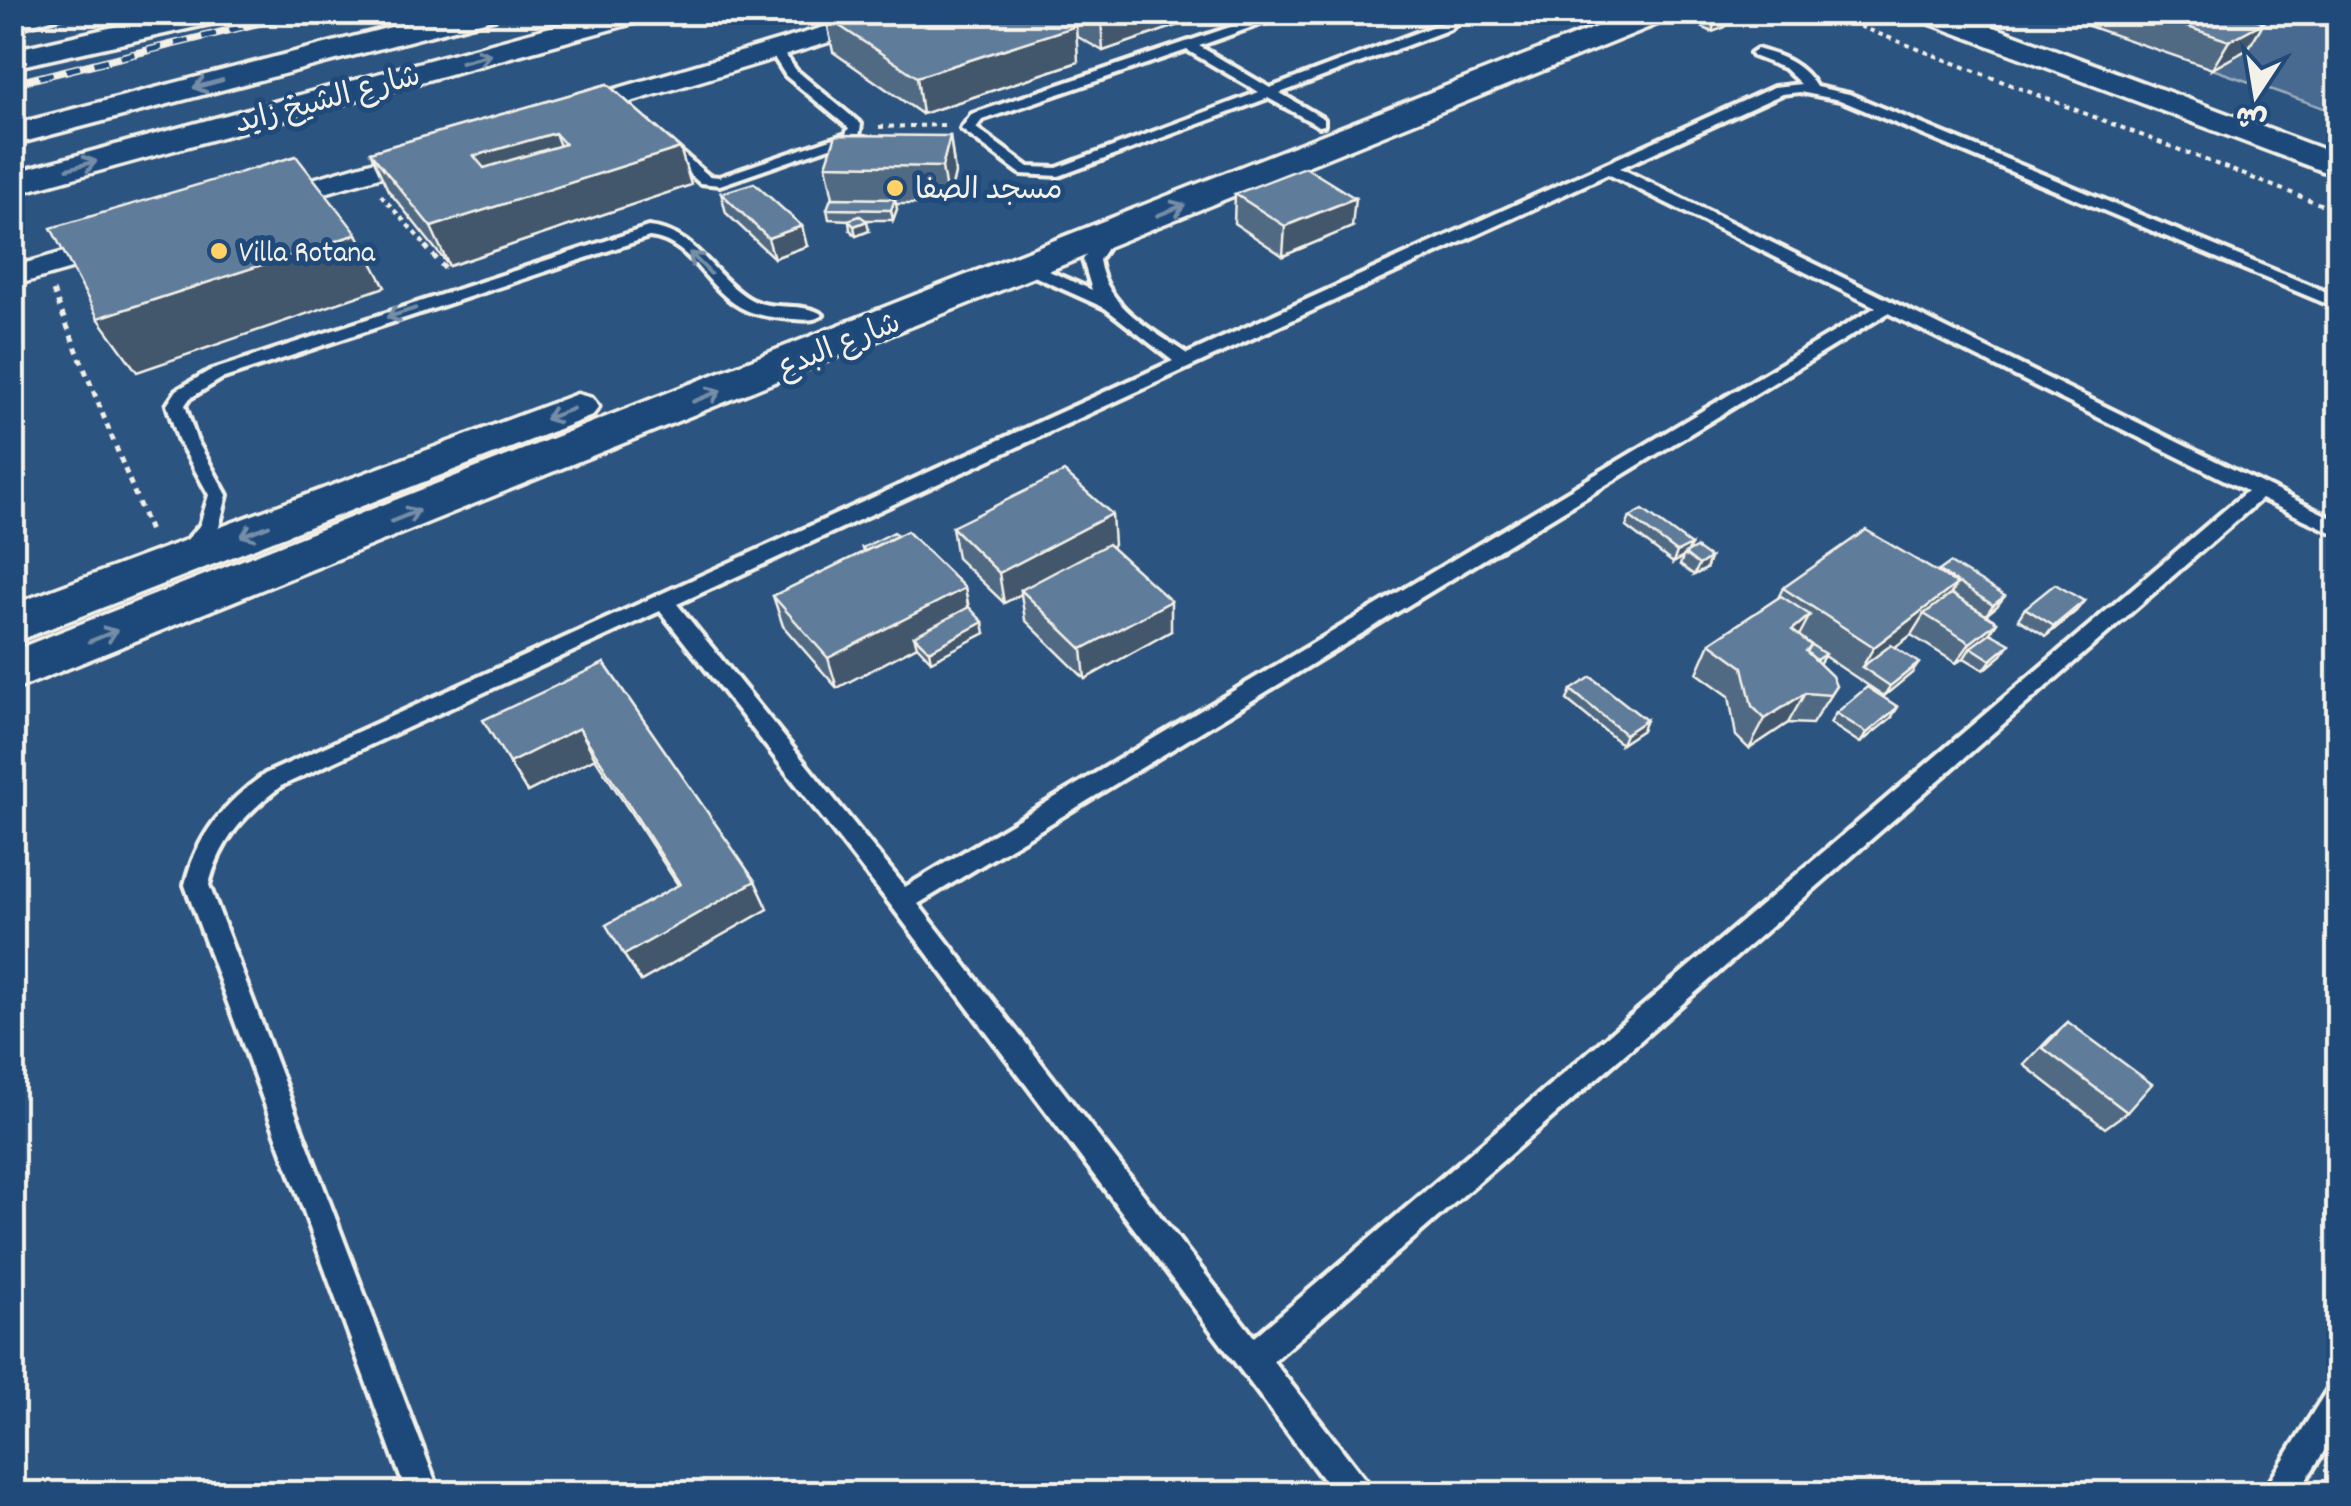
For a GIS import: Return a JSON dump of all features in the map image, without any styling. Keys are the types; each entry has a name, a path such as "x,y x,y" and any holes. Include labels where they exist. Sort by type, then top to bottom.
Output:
{"main road":[{"path":"142,30 205,12"},
{"path":"12,59 224,12"},
{"path":"344,49 424,12"},
{"name":"شارع الشيخ زايد","path":"12,135 486,12"},
{"name":"شارع الشيخ زايد","path":"12,184 642,12"},
{"name":"شارع البدع","path":"12,672 1662,12"},
{"path":"1916,12 1950,16 2338,142"},
{"path":"1950,16 2338,167"},
{"name":"شارع البدع","path":"12,624 1319,122 1566,20"},
{"path":"1030,268 1022,256 1030,247 1114,212 1136,192"}],"street":[{"path":"526,124 613,108 783,62 903,12"},
{"path":"244,208 469,141"},
{"path":"36,282 150,236"}],"lane":[{"path":"12,26 70,12"},
{"path":"1288,12 977,116 968,124 971,133 1026,171 1058,172 1446,26 1454,20 1450,12"},
{"path":"1191,47 1319,122"},
{"path":"1756,53 1806,77 1810,90"},
{"path":"649,132 705,180 720,182 845,141 856,132 783,62"},
{"path":"424,1494 197,885 202,857 230,815 274,780 1779,90 1810,90 1844,97 2338,303"},
{"path":"1606,167 2338,529"},
{"path":"171,564 209,527 218,495 176,415 176,405 184,394 216,375 638,234 658,231 674,236 750,306 777,313 815,315"},
{"path":"1107,236 1095,251 1091,269 1098,287 1117,308 1186,362"},
{"path":"1030,268 1117,308"},
{"path":"902,901 1887,306"},
{"path":"1251,1360 2260,490"},
{"path":"664,603 902,901 1354,1494"},
{"path":"2278,1494 2338,1401"}],"path":[{"path":"1501,12 1566,20"},
{"path":"1822,12 2338,211"},
{"path":"856,128 968,124"},
{"path":"377,190 465,292"},
{"path":"36,282 171,564"}],"shaded area":[{"path":"2139,13 2338,13 2338,113 2212,69 2247,49"}],"building":[{"path":"840,12 1052,12 1076,26 917,77 826,17"},
{"path":"1707,12 1728,18 1715,22 1699,15"},
{"path":"2143,12 2236,12 2264,22 2229,41"},
{"path":"607,84 680,148 431,227 370,152","holes":["555,133 565,144 484,168 474,156"]},
{"path":"836,135 950,136 942,167 826,165"},
{"path":"296,156 357,234 98,318 51,228"},
{"path":"1305,167 1355,198 1285,226 1235,194"},
{"path":"754,183 802,226 768,238 721,193"},
{"path":"831,198 895,199 891,210 827,209"},
{"path":"860,216 867,221 854,226 848,220"},
{"path":"1064,472 1112,514 999,573 952,527"},
{"path":"1643,510 1691,545 1677,552 1630,517"},
{"path":"1866,530 1957,584 1874,647 1783,588"},
{"path":"907,531 965,588 828,658 773,596"},
{"path":"894,532 897,536 865,551 862,548"},
{"path":"1108,544 1171,601 1082,649 1021,590"},
{"path":"1696,548 1710,558 1699,565 1685,554"},
{"path":"1950,563 2005,596 1993,605 1939,571"},
{"path":"2055,584 2084,601 2054,626 2025,608"},
{"path":"1951,594 1997,622 1970,643 1924,614"},
{"path":"1781,596 1810,615 1792,630 1811,645 1806,651 1832,676 1836,686 1830,695 1805,693 1765,719 1752,706 1743,667 1710,643"},
{"path":"969,607 983,622 929,651 914,636"},
{"path":"1990,633 2010,644 1991,660 1971,647"},
{"path":"1807,642 1825,654 1816,660 1807,652 1811,645"},
{"path":"1891,645 1919,663 1890,686 1862,667"},
{"path":"604,663 755,881 624,955 606,925 680,884 579,728 509,763 483,720"},
{"path":"1591,677 1646,720 1625,734 1571,690"},
{"path":"1867,687 1898,707 1867,733 1836,713"},
{"path":"2068,1022 2152,1084 2127,1112 2043,1048"}],"railway":[{"path":"12,84 303,12"}],"place":[{"name":"مسجد الصفا","path":"895,188"},
{"name":"Villa Rotana","path":"219,251"}]}
